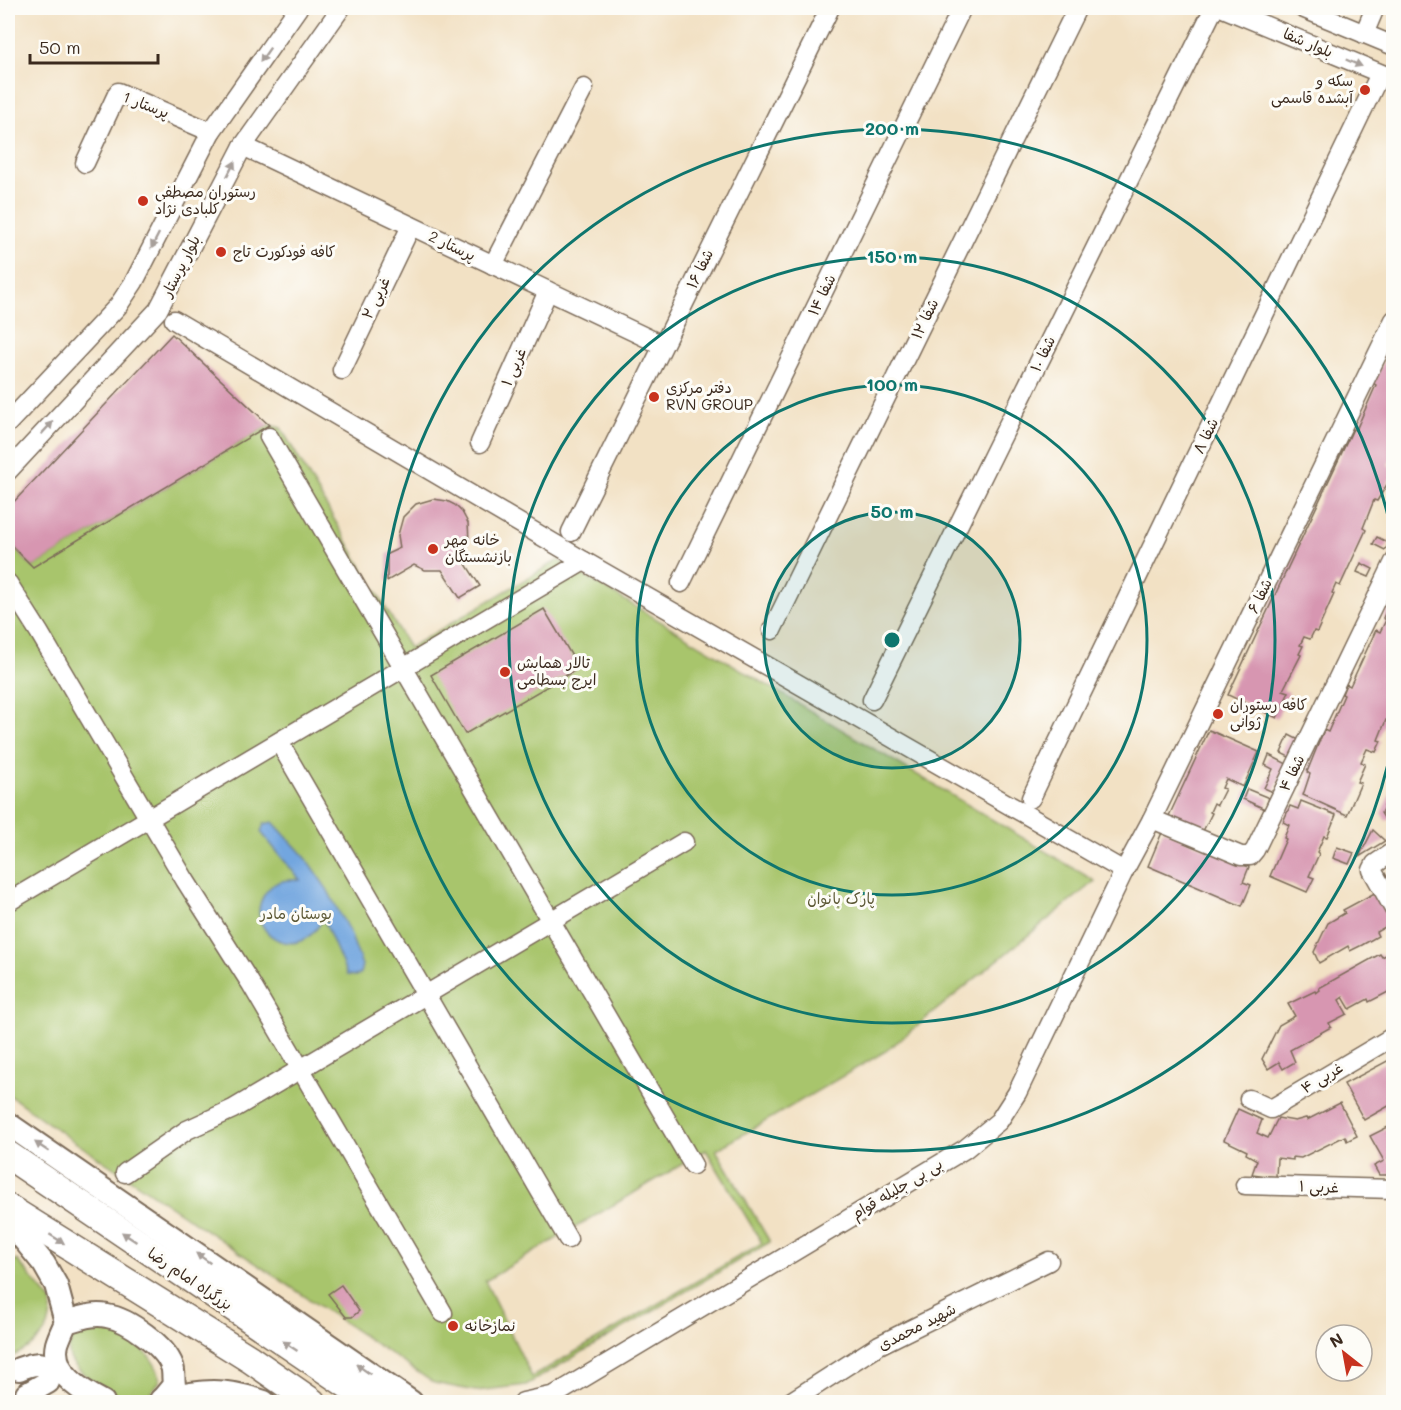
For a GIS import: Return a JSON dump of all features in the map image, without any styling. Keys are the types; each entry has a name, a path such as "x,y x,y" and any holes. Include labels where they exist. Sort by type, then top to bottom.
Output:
{"highway":[{"name":"بزرگراه امام رضا","path":"8,1155 374,1402"},
{"path":"8,1208 250,1359 312,1402"}],"main road":[{"path":"8,1124 411,1402"},
{"path":"8,1220 44,1263 56,1285 66,1322 57,1345 58,1365 73,1383 103,1402"},
{"path":"66,1322 91,1315 109,1316 136,1329 159,1347 172,1366 174,1385 160,1401"},
{"path":"14,1371 43,1357 57,1345"},
{"path":"14,1371 33,1364 40,1364 47,1366 51,1372 48,1382 17,1396"},
{"path":"17,1396 73,1383"},
{"path":"160,1401 192,1392 219,1391 264,1402"}],"street":[{"path":"8,423 118,306 134,282 212,132 298,8"},
{"name":"بلوار پرستار","path":"8,471 158,310 243,146 341,8"},
{"name":"شفا ۱۶","path":"571,532 830,8"},
{"name":"شفا ۱۴","path":"681,583 962,8"},
{"name":"شفا ۱۲","path":"772,630 1077,8"},
{"name":"شفا ۱۰","path":"872,700 1215,8"},
{"name":"بلوار شفا","path":"1223,8 1387,76"},
{"name":"بلوار شفا","path":"1302,8 1394,46"},
{"path":"1364,34 1375,8"},
{"name":"شفا ۸","path":"1031,798 1387,76"},
{"path":"493,265 585,88"},
{"name":"پرستار 1","path":"85,163 118,92 212,132"},
{"name":"پرستار 2","path":"243,146 662,345"},
{"name":"۲ غربی","path":"342,370 411,226"},
{"name":"۱ غربی","path":"480,442 548,291"},
{"path":"174,320 584,561 1124,871"},
{"name":"شفا ۶","path":"1124,871 1152,819 1394,320"},
{"path":"270,437 693,1165"},
{"path":"8,902 584,561"},
{"name":"شفا ۴","path":"1152,819 1241,856 1250,856 1255,850 1394,562"},
{"path":"8,583 251,984 443,1313"},
{"path":"279,742 568,1239"},
{"path":"125,1173 187,1130 233,1108 301,1069 684,842"},
{"path":"1394,851 1375,864 1372,870 1394,909"},
{"name":"بی بی جلیله قوام","path":"524,1402 547,1399 965,1149 999,1121 1017,1093 1124,871"},
{"name":"غربی ۴","path":"1249,1099 1271,1109 1394,1036"},
{"name":"غربی ۱","path":"1245,1185 1394,1189"},
{"name":"شهید محمدی","path":"790,1402 879,1345 1049,1261"}],"green space":[{"name":"بوستان مادر","path":"269,425 281,428 409,648 558,560 1095,881 886,1051 716,1150 770,1242 526,1385 476,1391 434,1383 69,1138 8,1094 8,542 33,567","holes":["706,1150 762,1243 532,1377 485,1281"]},
{"path":"17,1260 52,1302 49,1323 45,1332 36,1342 8,1358 8,1261"},
{"path":"93,1328 125,1338 152,1360 160,1381 143,1398 122,1397 102,1387 83,1373 71,1360 70,1346 75,1333"}],"water":[{"path":"273,822 305,857 327,889 350,933 362,965 360,974 347,975 323,918 313,933 301,941 288,943 276,939 267,932 261,921 259,908 267,890 279,882 300,880 261,832 264,824"}],"building":[{"path":"172,334 269,425 33,567 8,542 8,508"},
{"path":"1394,346 1394,453 1388,465 1394,467 1394,473 1377,501 1374,500 1363,528 1366,530 1340,586 1336,584 1332,593 1334,594 1317,632 1314,631 1310,639 1304,637 1300,645 1303,646 1299,654 1301,655 1283,690 1289,692 1277,718 1228,695 1353,429 1356,430 1376,385 1373,383 1388,351 1391,352"},
{"name":"خانه مهر بازنشستگان","path":"433,499 455,505 468,523 469,541 462,558 480,586 460,598 442,570 425,570 414,565 387,581 387,554 400,548 398,535 403,517 416,504"},
{"path":"1377,537 1389,543 1385,550 1373,544"},
{"path":"1361,563 1373,569 1369,577 1357,572"},
{"path":"1394,594 1394,720 1392,723 1386,720 1376,752 1367,749 1361,762 1365,764 1357,782 1361,783 1347,815 1303,795 1310,774 1307,772 1324,730 1328,732 1344,695 1342,694 1346,684 1350,686 1376,630 1380,632 1386,620 1383,618"},
{"name":"تالار همایش ایرج بسطامی","path":"544,609 579,668 465,734 431,675"},
{"path":"1209,730 1259,752 1243,787 1226,779 1222,788 1225,789 1217,805 1214,803 1210,812 1212,813 1202,833 1168,818"},
{"path":"1289,735 1299,740 1291,758 1281,753"},
{"path":"1269,755 1287,764 1273,792 1264,788 1273,769 1265,765"},
{"path":"1394,786 1394,816 1386,821 1381,813"},
{"path":"1247,789 1269,798 1265,809 1243,799"},
{"path":"1301,801 1336,815 1327,837 1324,836 1317,852 1319,854 1309,876 1314,878 1307,892 1270,876 1286,839 1284,838 1289,825 1283,822 1290,806 1298,809"},
{"path":"1163,830 1249,867 1243,882 1251,885 1242,906 1148,866"},
{"path":"1373,830 1385,841 1359,857"},
{"path":"1337,847 1354,853 1349,864 1333,858"},
{"path":"1382,889 1394,910 1394,922 1376,932 1378,936 1362,945 1350,951 1348,946 1319,963 1314,952 1328,923 1345,913 1343,910"},
{"path":"1394,951 1394,989 1350,1009 1343,997 1339,1000 1347,1014 1329,1023 1331,1027 1290,1050 1295,1062 1283,1069 1279,1062 1268,1069 1262,1059 1279,1025 1295,1016 1288,1004 1315,991 1316,993 1320,990 1319,988 1380,954 1382,957"},
{"path":"1391,1059 1394,1061 1394,1103 1364,1120 1344,1084"},
{"path":"1340,1103 1357,1136 1347,1141 1345,1136 1301,1158 1293,1157 1293,1160 1277,1158 1276,1177 1252,1174 1257,1160 1246,1154 1247,1151 1224,1140 1238,1109 1262,1120 1257,1133 1268,1138 1278,1118 1295,1121 1306,1118 1307,1120"},
{"path":"1394,1124 1394,1156 1388,1159 1394,1168 1394,1175 1379,1175 1374,1166 1384,1161 1370,1136"},
{"path":"341,1285 359,1311 352,1317 346,1317 328,1294"}],"place":[{"name":"سکه و آبشده قاسمی","path":"1365,90"},
{"name":"رستوران مصطفی کلبادی نژاد","path":"143,201"},
{"name":"کافه فودکورت تاج","path":"221,252"},
{"name":"دفتر مرکزی RVN GROUP","path":"654,397"},
{"name":"خانه مهر بازنشستگان","path":"433,549"},
{"name":"تالار همایش ایرج بسطامی","path":"505,672"},
{"name":"کافه رستوران ژوانی","path":"1218,714"},
{"name":"نمازخانه","path":"453,1326"}],"park label":[{"name":"پارک بانوان","path":"841,899"}]}
